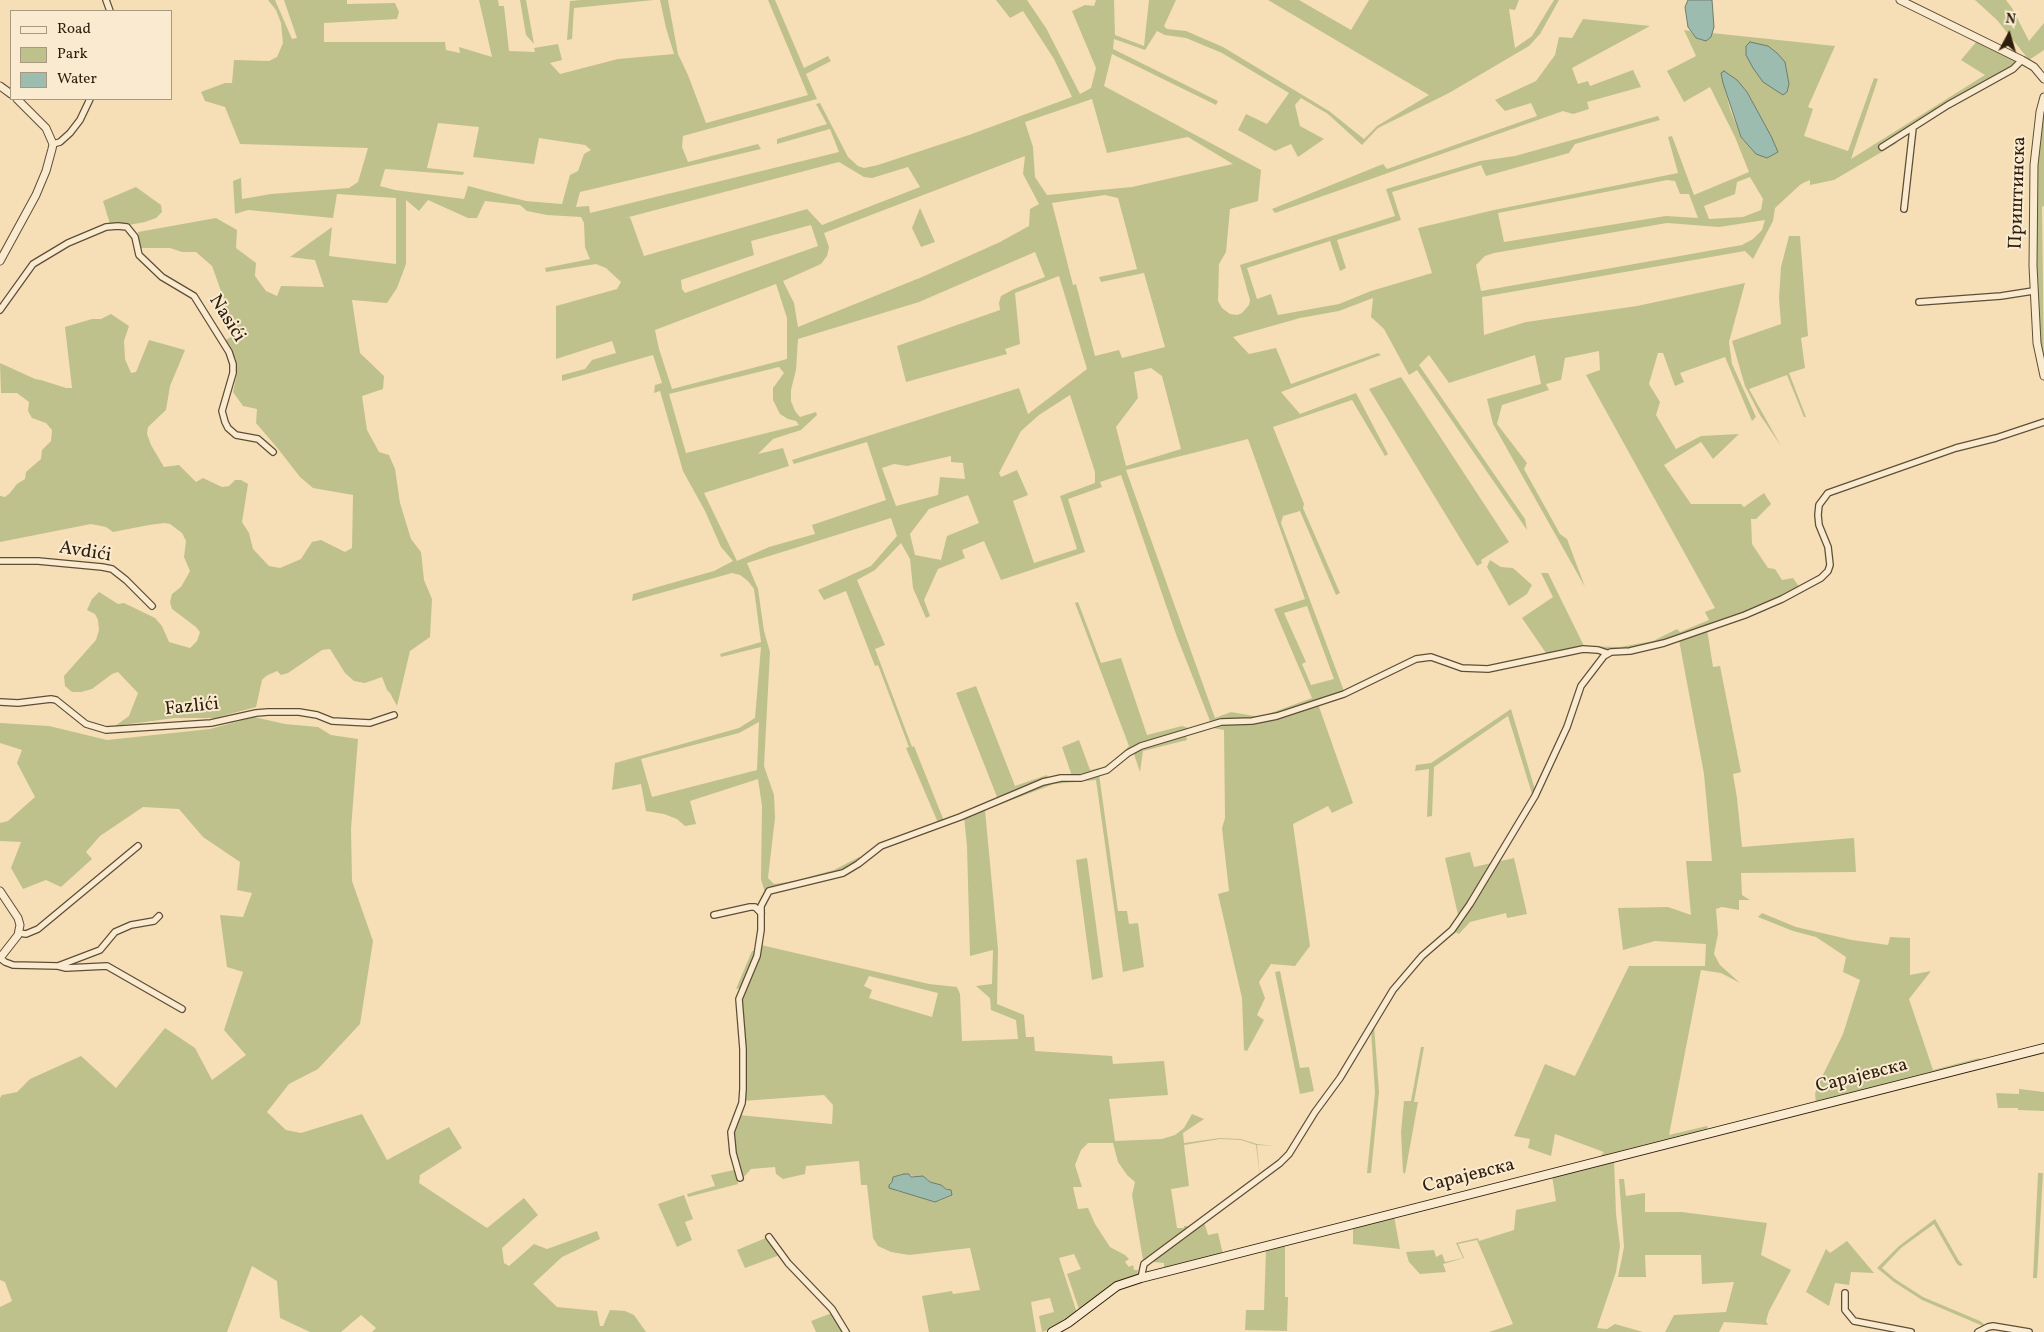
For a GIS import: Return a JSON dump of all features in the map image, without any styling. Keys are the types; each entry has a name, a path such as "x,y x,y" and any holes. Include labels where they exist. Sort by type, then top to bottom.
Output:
{"main road":[{"name":"Сарајевска","path":"1052,1332 1068,1323 1117,1286 1141,1278 2044,1048"}],"street":[{"path":"1900,0 2022,60 2034,67 2044,80"},
{"path":"1882,146 2012,69 2022,60"},
{"name":"Приштинска","path":"2044,97 2040,112 2034,166 2033,291 2037,343 2044,376"},
{"path":"0,261 42,181 53,144 49,132 42,123 18,100"},
{"path":"53,144 60,142 70,133 80,120 90,100"},
{"path":"1904,209 1913,128"},
{"name":"Nasići","path":"0,310 16,291 34,264 68,243 112,226 123,226 131,229 135,237 139,256 162,277 187,291 197,300 229,352 233,373 222,411 224,422 236,435 258,439 273,452"},
{"path":"1919,302 2000,296 2033,291"},
{"path":"740,1178 733,1153 731,1132 742,1103 743,1089 743,1049 739,999 759,947 762,902 773,889 796,886 843,873 858,864 880,846 953,820 1043,782 1061,778 1081,778 1107,770 1135,749 1226,721 1259,720 1288,713 1344,694 1416,659 1431,657 1462,668 1488,669 1582,649 1598,650 1607,653 1664,643 1762,609 1821,578 1828,571 1830,565 1828,547 1819,525 1818,515 1819,505 1824,497 1832,491 1956,448 1996,438 2044,422"},
{"name":"Avdići","path":"0,561 38,561 112,569 152,606"},
{"path":"1141,1278 1144,1264 1280,1163 1289,1154 1315,1112 1340,1078 1393,990 1422,956 1452,930 1470,904 1545,778 1567,727 1581,686 1607,653"},
{"name":"Fazlići","path":"0,702 18,703 56,700 86,724 106,730 211,723 268,712 299,712 317,714 332,720 370,723 394,716"},
{"path":"19,933 26,934 38,929 138,846"},
{"path":"0,891 20,920 19,933 0,958 5,962 13,965 58,966 66,968 108,966 182,1009"},
{"path":"714,915 750,907 755,908 761,913"},
{"path":"58,966 100,950 113,934 119,930 141,922 154,921 159,916"},
{"path":"769,1236 788,1263 832,1309 846,1332"},
{"path":"1845,1293 1845,1310 1854,1321 1911,1332"},
{"path":"1978,1332 1994,1326 2029,1332"}],"green space":[{"path":"268,0 275,0 292,39 297,38 284,0 347,0 347,4 395,3 399,12 397,19 324,23 324,42 445,42 446,50 460,53 459,47 492,57 479,0 498,0 499,6 504,6 509,51 535,52 534,48 558,44 562,60 550,63 560,74 618,59 674,54 660,0 668,0 678,54 706,123 808,95 768,0 775,0 804,68 828,56 831,61 806,74 817,99 683,136 682,147 688,162 758,144 761,149 580,192 576,207 589,206 590,213 839,152 830,129 777,144 777,139 827,124 816,104 820,103 848,157 858,166 864,168 969,135 1072,97 1054,59 1023,11 1010,18 996,0 1027,0 1046,28 1080,94 1091,88 1096,68 1072,11 1085,5 1094,6 1096,0 1114,0 1115,35 1144,46 1149,0 1176,0 1164,26 1167,29 1186,31 1223,47 1329,111 1364,139 1377,126 1429,95 1268,0 1299,0 1351,30 1369,0 1519,0 1515,10 1509,9 1515,48 1532,36 1554,0 1559,0 1540,34 1529,46 1449,93 1378,128 1362,145 1328,114 1301,98 1295,105 1300,126 1324,139 1298,157 1291,144 1275,151 1238,130 1246,114 1267,124 1289,93 1222,53 1186,38 1165,35 1157,31 1145,50 1114,39 1113,49 1218,101 1216,105 1112,54 1104,86 1261,170 1258,201 1230,209 1226,252 1219,264 1218,301 1222,308 1230,314 1237,315 1242,313 1249,305 1250,300 1240,265 1395,216 1386,189 1480,161 1515,156 1658,116 1660,120 1575,144 1569,153 1486,176 1481,165 1392,192 1401,220 1337,240 1346,268 1340,271 1330,241 1247,268 1257,299 1271,294 1278,315 1339,304 1371,291 1432,273 1418,228 1494,210 1678,173 1668,137 1672,136 1694,195 1749,172 1735,137 1710,87 1684,102 1667,71 1696,56 1684,30 1690,31 1696,38 1711,37 1712,33 1835,46 1808,107 1813,109 1804,136 1848,151 1874,78 1878,79 1851,159 1985,75 1961,60 1977,41 2014,60 2017,64 1893,138 1897,143 1834,180 1810,185 1810,180 1801,184 1775,208 1773,221 1753,259 1745,251 1482,297 1484,335 1526,322 1637,306 1745,283 1729,342 1732,364 1756,417 1752,421 1725,357 1680,373 1684,382 1675,386 1663,353 1658,353 1649,384 1660,402 1656,415 1676,449 1701,436 1739,434 1713,459 1701,442 1664,465 1691,504 1741,504 1744,507 1764,493 1771,504 1756,519 1751,519 1752,544 1768,568 1775,569 1782,580 1793,578 1800,588 1766,605 1657,644 1610,651 1586,648 1548,656 1522,618 1553,597 1541,573 1548,573 1584,646 1620,647 1653,641 1677,629 1680,632 1709,620 1705,612 1715,608 1586,375 1600,370 1599,351 1565,358 1561,380 1546,384 1549,390 1502,405 1497,424 1527,463 1524,469 1560,534 1567,539 1585,587 1493,424 1487,399 1541,384 1535,355 1449,383 1429,355 1419,365 1525,519 1527,530 1417,370 1409,375 1384,329 1371,317 1373,298 1339,311 1300,318 1233,337 1249,354 1276,348 1291,384 1378,353 1381,355 1281,392 1300,414 1356,393 1388,454 1385,456 1352,400 1273,427 1304,504 1303,508 1340,593 1336,595 1300,511 1283,516 1281,523 1344,691 1317,701 1353,803 1332,813 1328,806 1293,824 1310,946 1295,966 1271,964 1259,982 1265,998 1257,1015 1264,1020 1247,1051 1244,1050 1242,998 1218,894 1229,891 1222,828 1225,818 1224,730 1208,727 1212,726 1177,637 1121,475 1100,482 1102,487 1068,499 1085,552 1001,580 984,541 962,550 965,558 938,569 924,600 930,616 926,618 913,588 910,559 901,543 875,570 857,580 885,645 875,649 912,747 914,746 944,821 939,825 906,748 909,747 878,665 875,666 846,591 824,600 818,590 871,566 897,536 891,518 747,563 758,589 764,631 770,652 764,766 774,795 775,818 768,878 774,884 794,881 834,870 859,857 862,859 851,868 765,893 761,879 762,806 758,779 690,801 696,824 685,826 677,819 664,814 646,811 641,784 612,790 615,763 739,728 755,718 761,647 721,657 720,654 761,642 754,589 740,575 732,573 632,601 633,594 714,571 733,561 721,547 705,511 683,471 660,391 654,393 655,385 662,383 653,355 562,381 562,375 585,369 592,360 616,353 612,341 556,359 556,306 617,289 621,282 606,268 596,264 546,272 545,268 590,259 585,247 584,223 581,217 547,215 527,211 520,205 485,201 477,218 468,218 428,200 419,211 406,200 406,264 397,288 387,303 352,300 360,353 384,376 383,389 362,396 367,430 379,452 389,455 395,469 400,503 411,539 421,552 424,580 432,599 430,637 410,651 397,706 387,690 382,677 365,683 354,681 345,673 330,649 322,650 288,673 281,675 277,671 266,676 262,680 256,707 215,718 175,718 115,726 129,716 138,693 118,672 112,674 92,689 81,692 72,692 65,686 64,676 96,640 99,630 98,620 95,614 87,610 92,599 99,592 118,604 124,603 155,618 162,626 169,642 190,648 197,641 200,632 172,609 170,602 172,594 181,587 190,571 184,557 186,541 182,533 170,524 149,525 113,532 106,527 91,524 0,542 0,496 5,497 10,493 17,484 25,479 26,472 41,459 42,450 51,441 52,430 46,423 32,418 28,411 29,402 17,393 1,393 0,363 35,379 72,388 65,327 92,319 101,319 111,314 129,326 124,341 125,359 131,373 136,372 149,340 185,350 170,386 166,410 148,427 147,434 151,445 164,467 179,465 196,482 203,478 222,487 229,486 235,480 241,480 248,484 242,522 249,533 253,549 269,566 280,568 301,559 312,542 321,540 345,552 352,548 353,495 313,488 300,477 256,423 257,409 243,406 233,392 237,373 236,359 224,341 236,334 233,320 223,311 225,302 212,266 196,252 182,252 170,248 140,248 138,232 216,218 237,230 236,248 256,263 255,276 266,291 277,296 281,286 324,287 315,260 290,257 332,227 329,256 396,264 396,198 337,194 333,218 248,210 235,214 233,181 241,178 242,199 271,194 349,188 358,182 368,148 240,144 225,107 205,101 201,92 225,83 232,83 234,60 269,61 277,57 283,43 281,23 276,10","holes":["1721,73 1747,92 1777,152 1767,158 1741,137 1730,109","1092,99 1107,153 1188,137 1233,164 1132,187 1047,195 1035,177 1033,147 1025,122","438,123 479,127 473,157 534,164 539,138 585,145 591,150 584,154 578,171 570,175 562,204 526,201 468,186 464,199 395,190 380,186 385,169 463,175 464,172 427,168","1025,156 1023,174 1039,204 1030,209 1029,226 1000,242 922,277 798,327 794,303 783,281 821,264 827,256 829,247 824,233","839,162 864,177 872,178 908,167 920,187 822,225 807,209 644,256 630,217 625,218","1750,177 1763,199 1761,210 1743,217 1709,219 1704,206 1735,194 1737,182","1667,180 1675,181 1680,194 1689,194 1698,218 1666,216 1504,242 1498,213","1105,195 1118,198 1137,269 1099,277 1101,282 1144,273 1165,347 1122,358 1119,350 1095,356 1076,284 1073,285 1052,203","1765,220 1762,230 1753,239 1742,245 1481,291 1476,265 1485,256 1667,223 1719,227","811,225 818,246 685,293 682,289 681,280 754,255 751,241","1035,252 1045,277 1001,296 1000,310 897,346 906,382 1007,354 1005,349 1020,344 1015,293 1059,276 1087,369 1028,414 1019,388 792,460 794,464 867,442 886,500 812,525 815,534 769,547 737,561 704,493 789,466 783,448 758,454 773,439 801,430 817,415 816,412 800,417 795,411 791,401 791,390 796,370 798,339 919,302","776,284 787,318 787,359 672,389 655,330","779,367 784,373 773,388 773,400 780,414 796,421 799,425 686,453 669,394","1151,368 1162,376 1181,449 1126,466 1116,427 1138,398 1134,372","1070,395 1095,472 1095,483 1060,496 1077,549 1034,563 1013,501 1028,495 1017,470 1001,477 999,473 1021,431 1039,415","1248,439 1305,599 1274,609 1312,698 1260,717 1231,712 1215,718 1126,470","951,456 951,462 963,463 965,479 940,477 938,495 896,506 882,468 894,464 907,466","968,495 979,523 947,536 941,560 915,555 910,534 929,509","1307,606 1334,679 1311,685 1302,664 1306,662 1284,613","759,722 757,770 652,797 641,759 739,733"]},
{"path":"520,0 526,0 534,44 526,35"},
{"path":"654,0 574,8 572,39 567,40 570,1"},
{"path":"1975,0 2006,0 2029,41 2044,23 2044,50 2029,60 1997,20"},
{"path":"1583,19 1650,26 1572,68 1578,84 1588,81 1590,86 1633,70 1641,87 1587,102 1589,109 1573,114 1563,111 1275,213 1272,209 1383,164 1387,169 1537,116 1531,103 1505,111 1495,100 1536,81 1555,55 1559,37 1572,38"},
{"path":"2044,109 2044,206 2042,207 2044,370 2041,356 2036,285 2036,177"},
{"path":"136,187 161,205 162,212 156,218 145,222 123,226 110,224 103,201"},
{"path":"920,208 935,242 921,247 912,228"},
{"path":"1789,236 1800,236 1808,336 1801,338 1805,368 1789,373 1806,417 1804,417 1787,375 1749,389 1781,446 1760,415 1745,386 1732,341 1781,324 1779,298 1781,267"},
{"path":"1401,377 1509,542 1481,560 1482,563 1477,566 1369,389"},
{"path":"1490,560 1501,567 1513,568 1532,585 1527,594 1509,606 1487,567"},
{"path":"1078,602 1101,663 1121,658 1147,735 1182,726 1195,730 1186,735 1187,740 1143,751 1140,772 1134,754 1126,756 1099,774 1118,911 1127,911 1129,924 1138,923 1144,967 1123,972 1096,780 1054,784 985,810 998,949 997,1004 1024,1015 1026,1037 1034,1037 1035,1051 1112,1056 1113,1064 1164,1061 1168,1095 1109,1099 1115,1141 1162,1139 1175,1135 1184,1128 1192,1114 1204,1119 1183,1133 1184,1143 1220,1138 1241,1139 1257,1144 1274,1146 1257,1145 1260,1177 1256,1145 1241,1140 1220,1139 1184,1145 1189,1186 1171,1189 1177,1228 1192,1226 1150,1257 1143,1260 1132,1195 1135,1182 1127,1175 1118,1162 1113,1143 1088,1143 1081,1150 1075,1165 1082,1187 1073,1187 1078,1209 1088,1208 1095,1224 1110,1247 1129,1259 1125,1262 1129,1267 1133,1265 1134,1270 1138,1270 1137,1276 1080,1312 1067,1274 1081,1269 1074,1254 1059,1258 1077,1313 1055,1328 1042,1332 1039,1316 1054,1312 1050,1298 1031,1302 1036,1332 929,1332 922,1296 952,1291 953,1294 980,1290 970,1248 909,1255 891,1252 878,1246 873,1238 867,1185 861,1185 859,1161 806,1166 805,1174 783,1179 776,1174 775,1167 751,1169 742,1179 744,1188 733,1140 739,1115 832,1124 833,1105 824,1095 743,1101 745,1040 741,988 736,989 752,951 757,951 761,945 929,984 957,987 960,994 962,1041 1018,1039 1016,1020 991,1010 990,998 976,986 992,984 993,950 970,956 967,846 964,817 999,802 956,693 976,686 1015,786 1047,775 1049,779 1072,776 1062,747 1079,740 1090,770 1104,767 1114,761 1129,746 1075,603","holes":["869,976 938,993 932,1017 869,998 872,990 864,986","904,1174 927,1179 951,1190 951,1196 939,1201 897,1191 892,1182 893,1177"]},
{"path":"1707,629 1713,667 1720,666 1741,772 1733,774 1742,847 1854,838 1856,872 1741,873 1742,895 1750,900 1739,900 1739,910 1722,907 1716,909 1718,934 1714,954 1720,965 1740,983 1721,973 1701,970 1669,1135 1707,1126 1708,1130 1598,1159 1604,1152 1555,1134 1551,1156 1528,1148 1530,1139 1514,1136 1545,1064 1575,1076 1629,966 1705,966 1706,944 1655,941 1623,950 1618,908 1668,907 1691,915 1686,861 1712,861 1704,774 1679,640"},
{"path":"1511,709 1536,793 1533,797 1508,716 1434,767 1432,816 1427,817 1429,769 1415,771 1416,765 1431,763"},
{"path":"254,717 285,724 318,727 331,735 358,739 351,829 352,881 373,941 360,1024 318,1069 289,1084 267,1112 286,1130 301,1133 362,1114 387,1160 449,1127 462,1148 420,1175 419,1183 487,1228 524,1198 538,1215 502,1248 504,1263 509,1266 534,1244 547,1249 597,1231 600,1239 562,1257 533,1284 557,1307 597,1311 600,1326 603,1326 610,1310 625,1311 634,1315 646,1332 372,1332 376,1328 361,1315 341,1332 310,1332 280,1318 277,1281 252,1266 227,1332 0,1332 0,1307 12,1301 5,1282 0,1280 0,1098 2,1095 17,1092 30,1079 81,1056 116,1088 165,1028 195,1048 212,1080 246,1055 224,1030 243,972 227,967 220,915 243,917 252,893 237,890 240,862 203,837 179,809 143,807 100,836 86,852 92,859 61,887 46,880 23,889 11,868 21,842 0,841 0,823 8,821 35,797 17,763 22,750 0,743 0,723 49,726 107,740 210,729"},
{"path":"1470,852 1474,867 1514,858 1527,914 1507,918 1506,913 1470,922 1459,934 1451,930 1459,919 1445,858"},
{"path":"1087,858 1103,977 1092,980 1076,860"},
{"path":"1762,913 1796,927 1852,940 1888,945 1890,937 1910,938 1910,975 1931,971 1909,999 1933,1070 1979,1058 1981,1061 1816,1103 1815,1094 1818,1085 1843,1034 1860,980 1843,972 1846,957 1816,937 1793,931 1758,917"},
{"path":"1280,971 1300,1068 1309,1067 1314,1091 1300,1094 1275,972"},
{"path":"1374,1025 1379,1092 1371,1173 1367,1173 1375,1093 1371,1031"},
{"path":"1421,1047 1424,1047 1414,1102 1418,1102 1405,1174 1403,1172 1401,1132 1404,1101 1411,1101"},
{"path":"2019,1089 2044,1092 2044,1111 1998,1108 1996,1093 2019,1094"},
{"path":"1614,1160 1616,1214 1620,1246 1616,1272 1597,1328 1607,1329 1615,1324 1643,1332 1489,1332 1513,1324 1477,1240 1458,1244 1464,1258 1443,1264 1446,1272 1420,1274 1409,1262 1406,1252 1434,1250 1436,1257 1442,1254 1445,1262 1463,1258 1456,1243 1478,1238 1479,1241 1514,1230 1516,1210 1556,1201 1552,1176"},
{"path":"734,1170 738,1184 688,1197 687,1194 715,1186 711,1175"},
{"path":"2038,1173 2043,1173 2037,1278 2033,1278"},
{"path":"1619,1179 1624,1179 1626,1196 1645,1193 1645,1212 1682,1212 1767,1223 1761,1255 1791,1270 1769,1311 1766,1321 1768,1325 1724,1322 1719,1332 1665,1332 1674,1315 1726,1312 1734,1282 1702,1284 1701,1255 1645,1255 1646,1277 1618,1277 1624,1247"},
{"path":"684,1195 693,1219 685,1222 692,1240 677,1247 658,1204"},
{"path":"1394,1216 1400,1249 1353,1244 1353,1227"},
{"path":"1935,1219 1963,1265 1957,1264 1934,1224 1901,1248 1882,1268 1923,1297 1980,1321 1984,1324 1983,1326 1922,1300 1894,1282 1877,1268 1899,1246"},
{"path":"1204,1222 1208,1235 1218,1233 1223,1254 1164,1270 1164,1263 1153,1262 1153,1259"},
{"path":"768,1237 780,1255 745,1268 737,1250"},
{"path":"1847,1241 1874,1273 1851,1272 1849,1285 1835,1283 1829,1306 1806,1292 1826,1249 1830,1253"},
{"path":"1285,1245 1285,1297 1288,1297 1287,1331 1245,1330 1246,1310 1264,1310 1266,1249"},
{"path":"832,1313 844,1332 816,1332 811,1321"}],"water":[{"path":"1688,0 1712,0 1714,27 1711,37 1706,41 1696,38 1688,27 1685,7"},
{"path":"1750,42 1768,46 1785,62 1789,84 1787,92 1783,95 1763,82 1753,68 1746,55 1746,46"},
{"path":"1724,71 1737,80 1747,92 1778,152 1767,158 1756,154 1741,137 1723,83 1721,73"},
{"path":"909,1174 911,1177 923,1176 930,1182 951,1190 952,1195 935,1202 889,1188 893,1177"}]}
